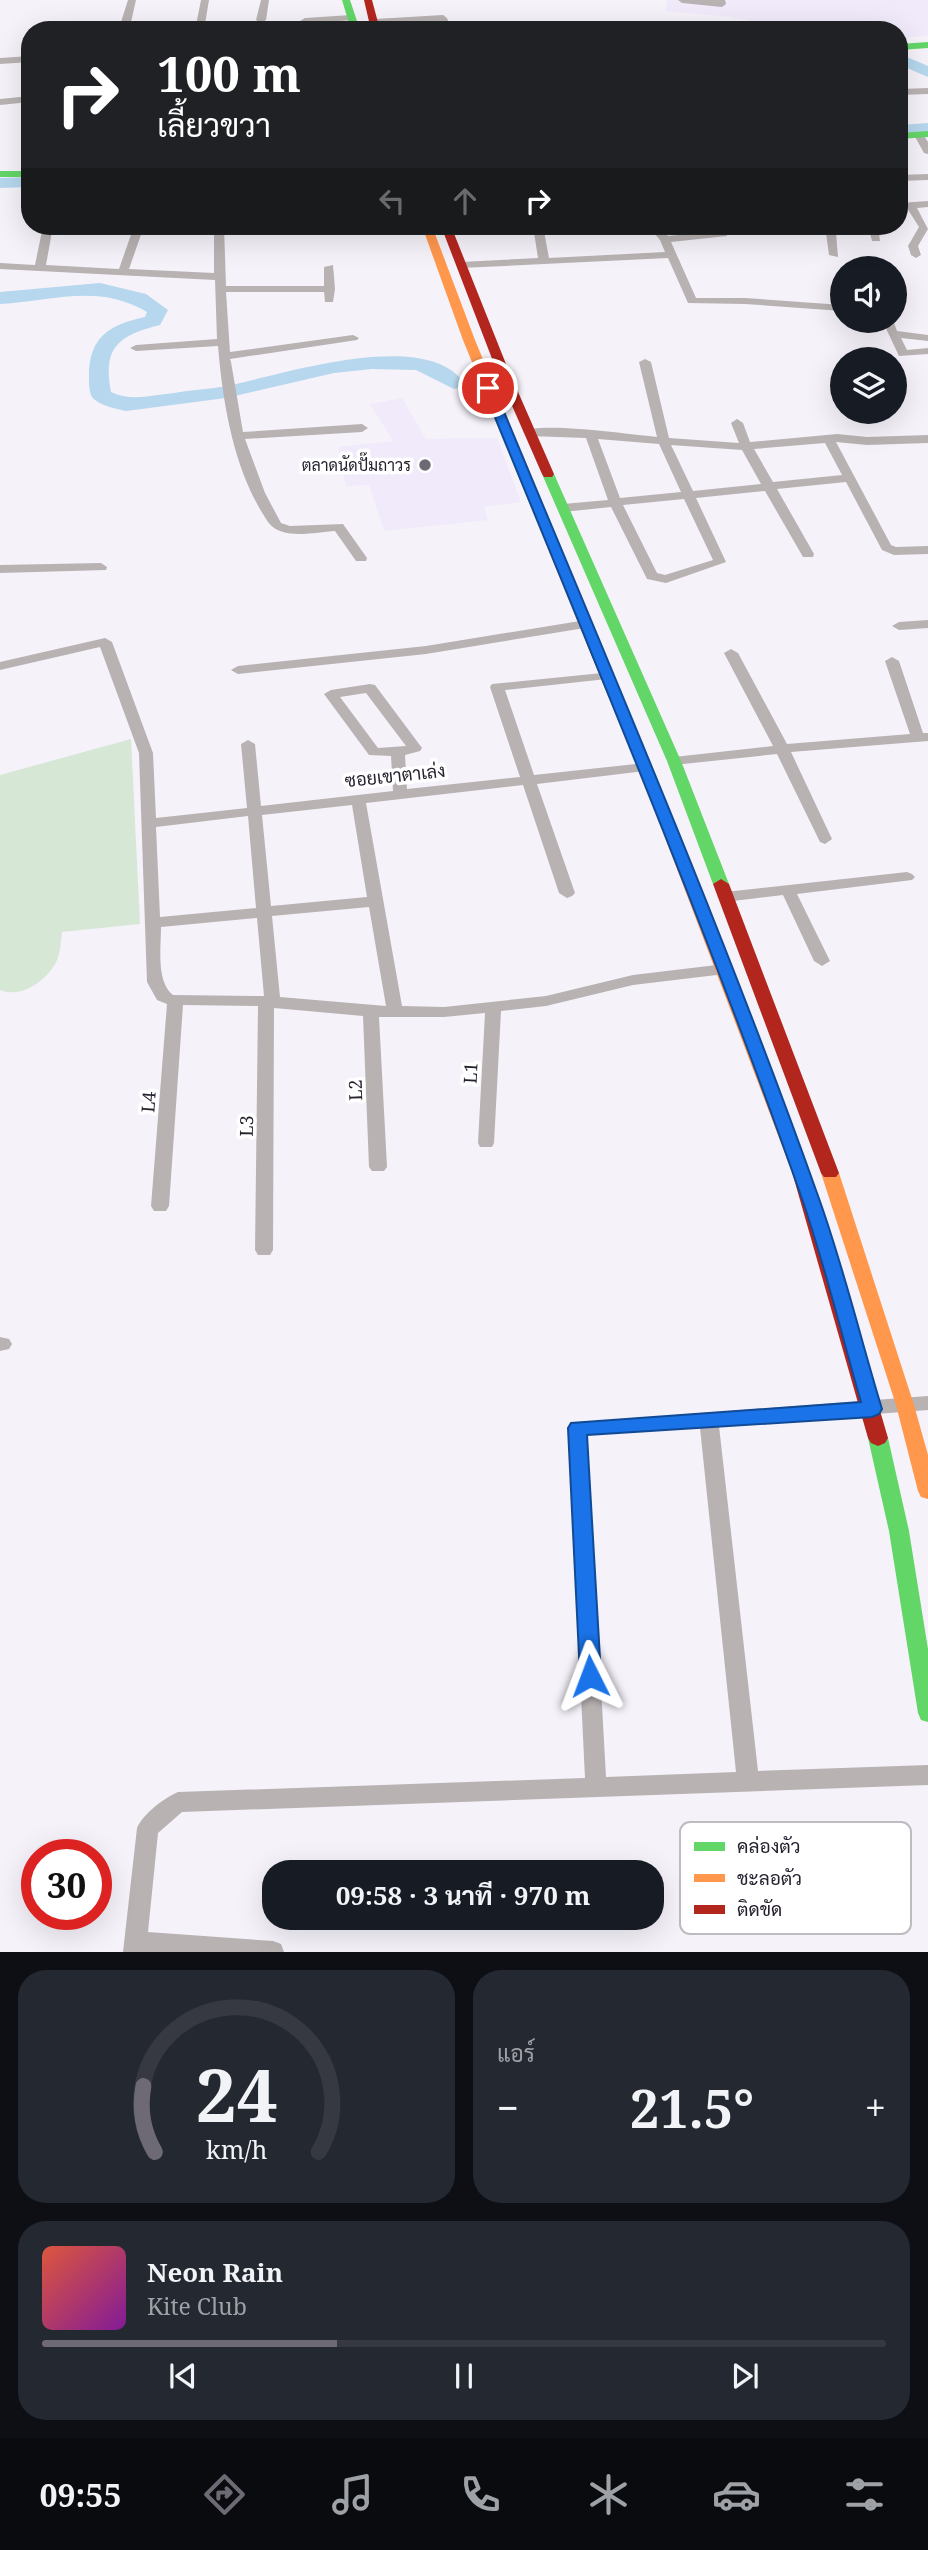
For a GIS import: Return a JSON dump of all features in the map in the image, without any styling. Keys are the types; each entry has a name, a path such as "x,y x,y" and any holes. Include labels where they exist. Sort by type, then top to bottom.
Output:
{"main road":[{"path":"346,0 353,21"},
{"path":"368,0 374,21"},
{"path":"908,37 928,36"},
{"path":"908,46 928,45"},
{"path":"0,174 21,174"},
{"path":"430,235 469,340 725,969 810,1196 872,1409 899,1531 928,1713"},
{"path":"449,235 529,432 674,761 726,897 837,1192 905,1405 928,1491"}],"street":[{"path":"126,21 132,0"},
{"path":"201,21 205,0"},
{"path":"261,20 265,0"},
{"path":"682,0 722,4 721,0"},
{"path":"418,21 443,18 444,21"},
{"path":"0,61 21,60"},
{"path":"908,92 928,91"},
{"path":"0,102 21,100"},
{"path":"910,134 928,151"},
{"path":"908,178 928,177"},
{"path":"908,205 928,204"},
{"path":"908,208 924,227 913,246 916,255"},
{"path":"40,268 46,235"},
{"path":"123,272 136,235"},
{"path":"219,235 226,377 245,466 277,526 289,530 339,527 361,558"},
{"path":"540,235 544,261"},
{"path":"661,235 692,301 745,301 830,307"},
{"path":"665,239 711,235"},
{"path":"831,235 834,255"},
{"path":"875,235 876,239"},
{"path":"461,265 671,255"},
{"path":"0,266 123,272 329,295 329,267"},
{"path":"893,334 928,338"},
{"path":"893,334 904,354 928,351"},
{"path":"226,356 353,338"},
{"path":"136,348 225,342"},
{"path":"591,435 615,502 652,576 666,579 720,562 664,442 645,362"},
{"path":"737,423 746,446 808,554"},
{"path":"238,436 362,428"},
{"path":"529,432 746,446 829,439 928,439"},
{"path":"829,439 886,547 894,551 928,550"},
{"path":"563,508 849,478"},
{"path":"0,569 102,567"},
{"path":"238,670 426,650 586,624"},
{"path":"899,626 928,624"},
{"path":"0,666 105,642 144,746 150,823 155,982 163,996 175,1000 270,1002 372,1011 444,1012 546,1001 633,980 725,969"},
{"path":"730,653 782,749 825,839"},
{"path":"674,761 923,738 892,661"},
{"path":"567,893 497,687 607,675"},
{"path":"370,688 415,748 398,752 374,752 331,694 370,688"},
{"path":"248,744 270,1002"},
{"path":"398,752 400,794"},
{"name":"ซอยเขาตาเล่ง","path":"150,823 645,767"},
{"path":"358,799 395,1012"},
{"path":"726,897 907,877"},
{"path":"788,890 822,961"},
{"path":"153,923 376,901"},
{"name":"L4","path":"160,1206 175,1000"},
{"name":"L3","path":"264,1250 270,1002"},
{"name":"L1","path":"486,1143 493,1006"},
{"name":"L2","path":"372,1011 378,1167"},
{"path":"596,1787 578,1428 928,1403"},
{"path":"709,1420 748,1781"},
{"path":"274,1951 135,1947 148,1828 178,1802 928,1775"}],"shaded area":[{"path":"667,0 928,0 928,36 908,37 908,21 751,21 666,11"},
{"name":"ตลาดนัดปั๊มถาวร","path":"402,398 426,439 497,438 521,502 484,507 488,520 384,531 369,485 346,486 338,447 393,441 370,404"}],"green space":[{"path":"131,739 140,924 62,932 56,962 44,978 18,992 0,990 0,775"}],"waterway":[{"path":"908,63 928,72"},
{"path":"908,129 928,128"},
{"path":"0,183 21,182"},
{"path":"0,298 100,289 139,298 158,310 153,321 125,328 111,337 102,352 99,376 102,396 126,405 226,392 334,367 372,363 419,364 437,371 454,383"}],"traffic: fast":[{"path":"346,0 353,21"},
{"path":"908,46 928,45"},
{"path":"908,135 928,134"},
{"path":"0,174 21,174"},
{"path":"548,474 674,761 721,884"},
{"path":"878,1438 899,1531 928,1713"}],"traffic: slow":[{"path":"430,235 469,340 593,642"},
{"path":"654,790 801,1172"},
{"path":"830,1173 905,1405 928,1491"}],"traffic: jam":[{"path":"368,0 374,21"},
{"path":"450,235 502,369 548,474"},
{"path":"593,642 654,790"},
{"path":"721,884 830,1173"},
{"path":"801,1172 878,1438"}],"place":[{"name":"ตลาดนัดปั๊มถาวร","path":"425,465"}],"route":[{"path":"488,388 645,767 725,969 810,1196 872,1409 578,1428 590,1676"}]}
